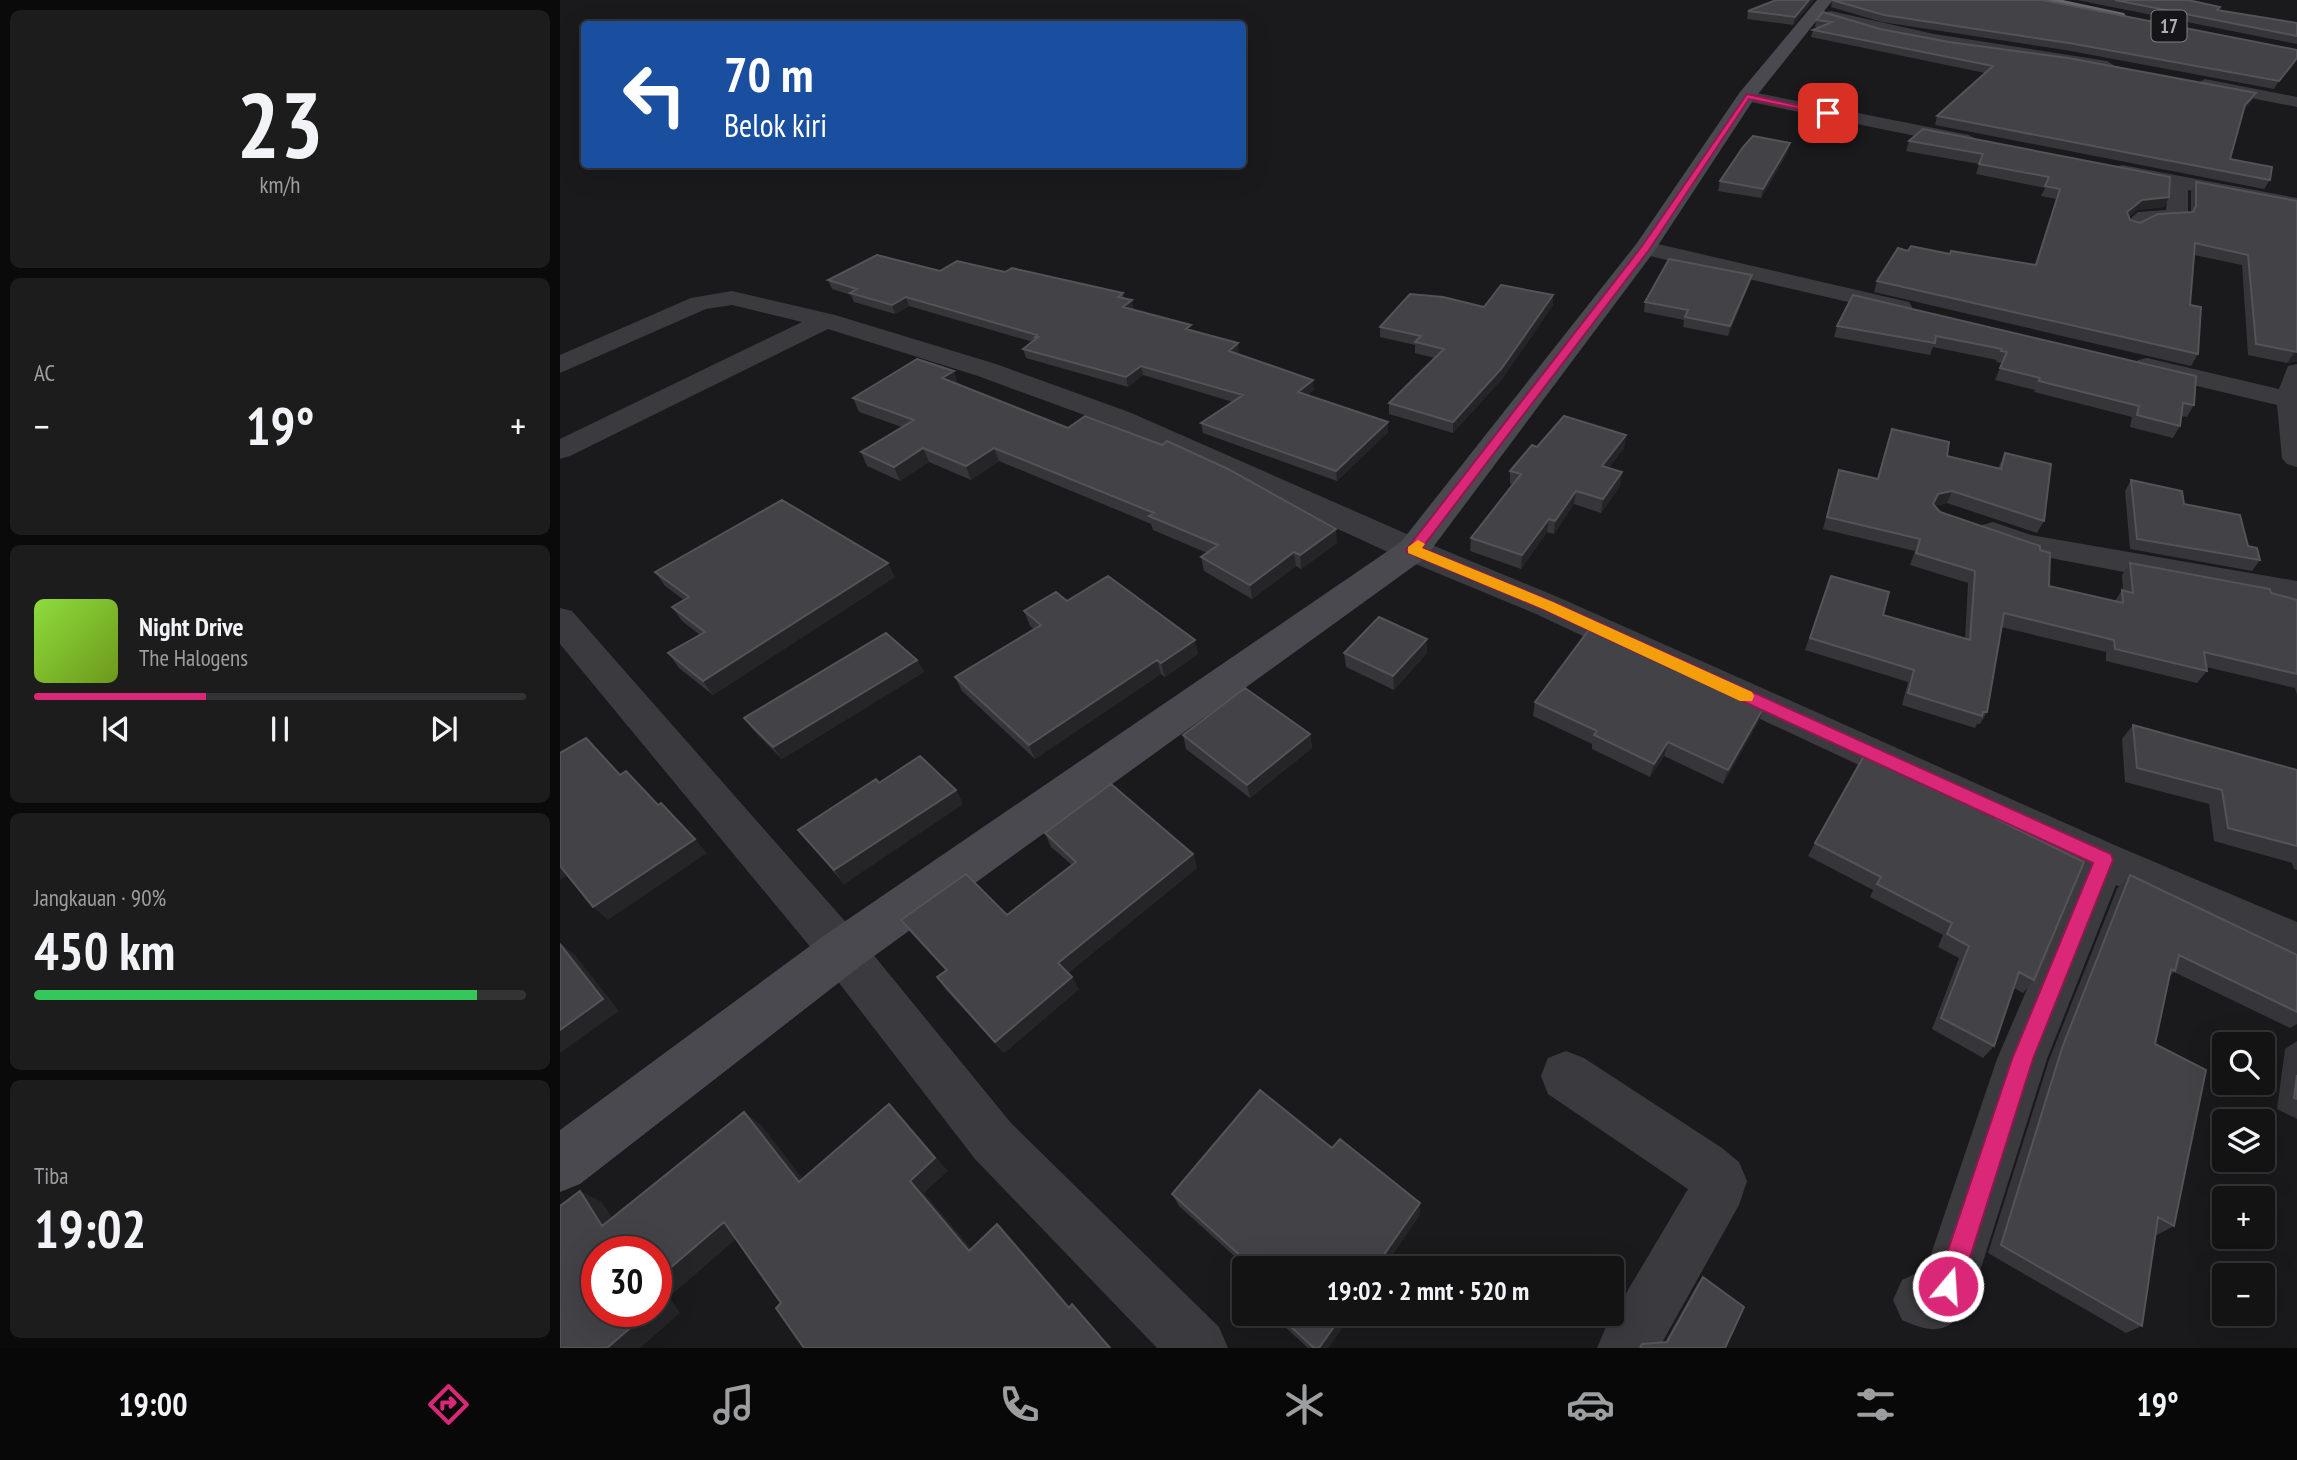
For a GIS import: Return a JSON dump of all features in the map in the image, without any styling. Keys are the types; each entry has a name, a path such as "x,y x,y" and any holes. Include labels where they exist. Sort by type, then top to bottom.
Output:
{"highway":[{"name":"17","path":"2042,0 2136,19"}],"street":[{"path":"560,1164 842,951 1413,550 1646,248 1747,96 1821,5 1878,29 2119,68"},
{"path":"2185,80 2297,102"},
{"path":"1747,96 1990,145"},
{"path":"2098,166 2297,204"},
{"path":"2135,225 2143,216 2177,216 2178,182"},
{"path":"1646,248 1926,313"},
{"path":"560,365 710,299 732,298 826,320 987,370 1119,418 1413,550 1548,606 2104,860 2297,944"},
{"path":"560,450 826,320"},
{"path":"2128,361 2293,401"},
{"path":"2297,372 2293,401 2297,458"},
{"path":"1968,523 2025,544 2297,593"},
{"path":"560,620 842,951 993,1141 1198,1348"},
{"path":"1922,1300 1936,1302 1948,1286 2022,1059 2104,860"},
{"path":"1566,1076 1720,1181 1720,1186 1627,1348"}],"building":[{"path":"1776,0 1809,0 1795,17 1748,11"},
{"path":"1832,0 2042,0 2297,50 2297,58 2279,81 2069,43 1884,15"},
{"path":"2115,0 2188,0 2220,7 2217,10 2297,23 2297,36"},
{"path":"1823,12 1880,29 1949,42 2068,58 2256,93 2245,105 2230,159 2272,167 2270,180 1937,116 1993,66 1813,30 1832,22 1816,20"},
{"path":"1923,129 2170,177 2169,197 2142,200 2127,212 2130,220 2140,223 2158,214 2193,212 2196,206 2196,182 2297,201 2297,352 2256,344 2248,255 2195,243 2190,305 2201,307 2198,354 1877,281 1898,248 1908,251 1911,246 2036,265 2060,189 2045,186 2049,177 1979,164 1983,154 1909,141"},
{"path":"1753,136 1790,143 1763,189 1720,181 1743,147"},
{"path":"877,255 940,271 957,261 1005,272 1012,268 1123,293 1118,297 1132,300 1123,307 1191,325 1186,329 1238,343 1229,351 1313,380 1298,392 1388,422 1336,471 1201,423 1243,395 1141,366 1126,377 1023,349 1038,337 1035,337 1037,335 906,297 892,305 850,293 857,289 828,280"},
{"path":"1669,259 1752,275 1730,326 1685,317 1688,310 1645,302"},
{"path":"1501,285 1553,295 1502,368 1453,422 1389,403 1444,349 1415,342 1421,336 1380,327 1410,294 1443,297 1484,307"},
{"path":"1853,295 2196,376 2194,405 2183,403 2180,426 2137,415 2139,406 2039,381 2040,378 2000,368 2007,352 2001,351 2002,349 1936,336 1935,343 1837,326"},
{"path":"917,359 954,371 942,378 1068,428 1085,416 1162,445 1167,441 1228,469 1336,529 1300,555 1294,552 1250,585 1201,557 1218,545 1149,516 1154,513 994,448 966,466 923,448 894,467 861,452 914,420 853,398"},
{"path":"1564,416 1626,435 1602,466 1622,472 1603,499 1576,491 1555,521 1549,519 1522,555 1471,538 1521,474 1510,471 1532,445 1537,447"},
{"path":"1892,429 1949,442 1947,456 2001,469 2005,453 2051,464 2044,521 1952,491 1938,494 1933,504 1940,512 2040,546 2040,550 2050,553 2049,586 2123,603 2122,590 2133,593 2130,563 2270,589 2271,593 2297,600 2297,674 2204,652 2207,671 2115,649 2114,640 2004,613 1987,712 1983,712 1982,716 1908,693 1914,670 1810,638 1831,576 1889,592 1883,615 1970,640 1975,571 1916,553 1920,539 1827,517 1839,470 1878,479"},
{"path":"2131,480 2182,491 2184,504 2240,515 2248,546 2257,548 2260,560 2137,539"},
{"path":"782,500 888,563 703,681 668,653 705,632 672,607 689,597 655,572"},
{"path":"1108,576 1195,640 1161,663 1157,660 1029,745 955,677 1041,625 1024,611 1056,592 1067,601"},
{"path":"1379,617 1427,639 1393,676 1344,653"},
{"path":"1591,627 1764,707 1728,770 1668,742 1654,764 1594,735 1597,731 1535,702"},
{"path":"886,633 917,660 773,747 744,718"},
{"path":"1245,688 1310,734 1247,785 1183,735"},
{"path":"2133,725 2297,770 2297,846 2228,828 2222,790 2137,768"},
{"path":"586,738 620,775 626,771 695,839 593,907 560,866 560,753"},
{"path":"1865,754 1998,815 1996,819 2084,862 2034,980 2019,972 1994,1046 1941,1018 1969,946 1947,934 1952,923 1877,884 1881,877 1815,843"},
{"path":"920,756 956,790 834,870 798,830 876,779 879,783"},
{"path":"1111,784 1193,854 1058,963 1072,977 995,1042 937,977 947,970 901,920 966,874 1007,915 1076,862 1045,833"},
{"path":"2130,875 2297,955 2297,1012 2179,955 2175,971 2171,969 2155,1044 2206,1070 2174,1226 2158,1217 2142,1326 2001,1245 2062,1048"},
{"path":"560,944 603,999 560,1030"},
{"path":"2297,1075 2297,1099 2294,1098"},
{"path":"1260,1090 1332,1148 1340,1139 1420,1203 1383,1256 1241,1256 1172,1194"},
{"path":"889,1104 935,1158 910,1181 969,1251 997,1224 1069,1308 1072,1304 1110,1348 804,1348 776,1308 781,1303 724,1222 672,1266 672,1236 581,1236 581,1327 631,1327 607,1348 560,1348 560,1206 580,1191 602,1226 744,1112 799,1182"},
{"path":"1703,1277 1744,1307 1725,1348 1640,1348 1642,1344 1667,1342"},
{"path":"1290,1326 1335,1326 1319,1348 1314,1348"}],"slow traffic":[{"path":"1418,544 1413,550 1548,606 1746,696"}],"route":[{"path":"1828,113 1747,96 1646,248 1413,550 1548,606 2104,860 2064,964 2022,1059 1948,1286"}]}
